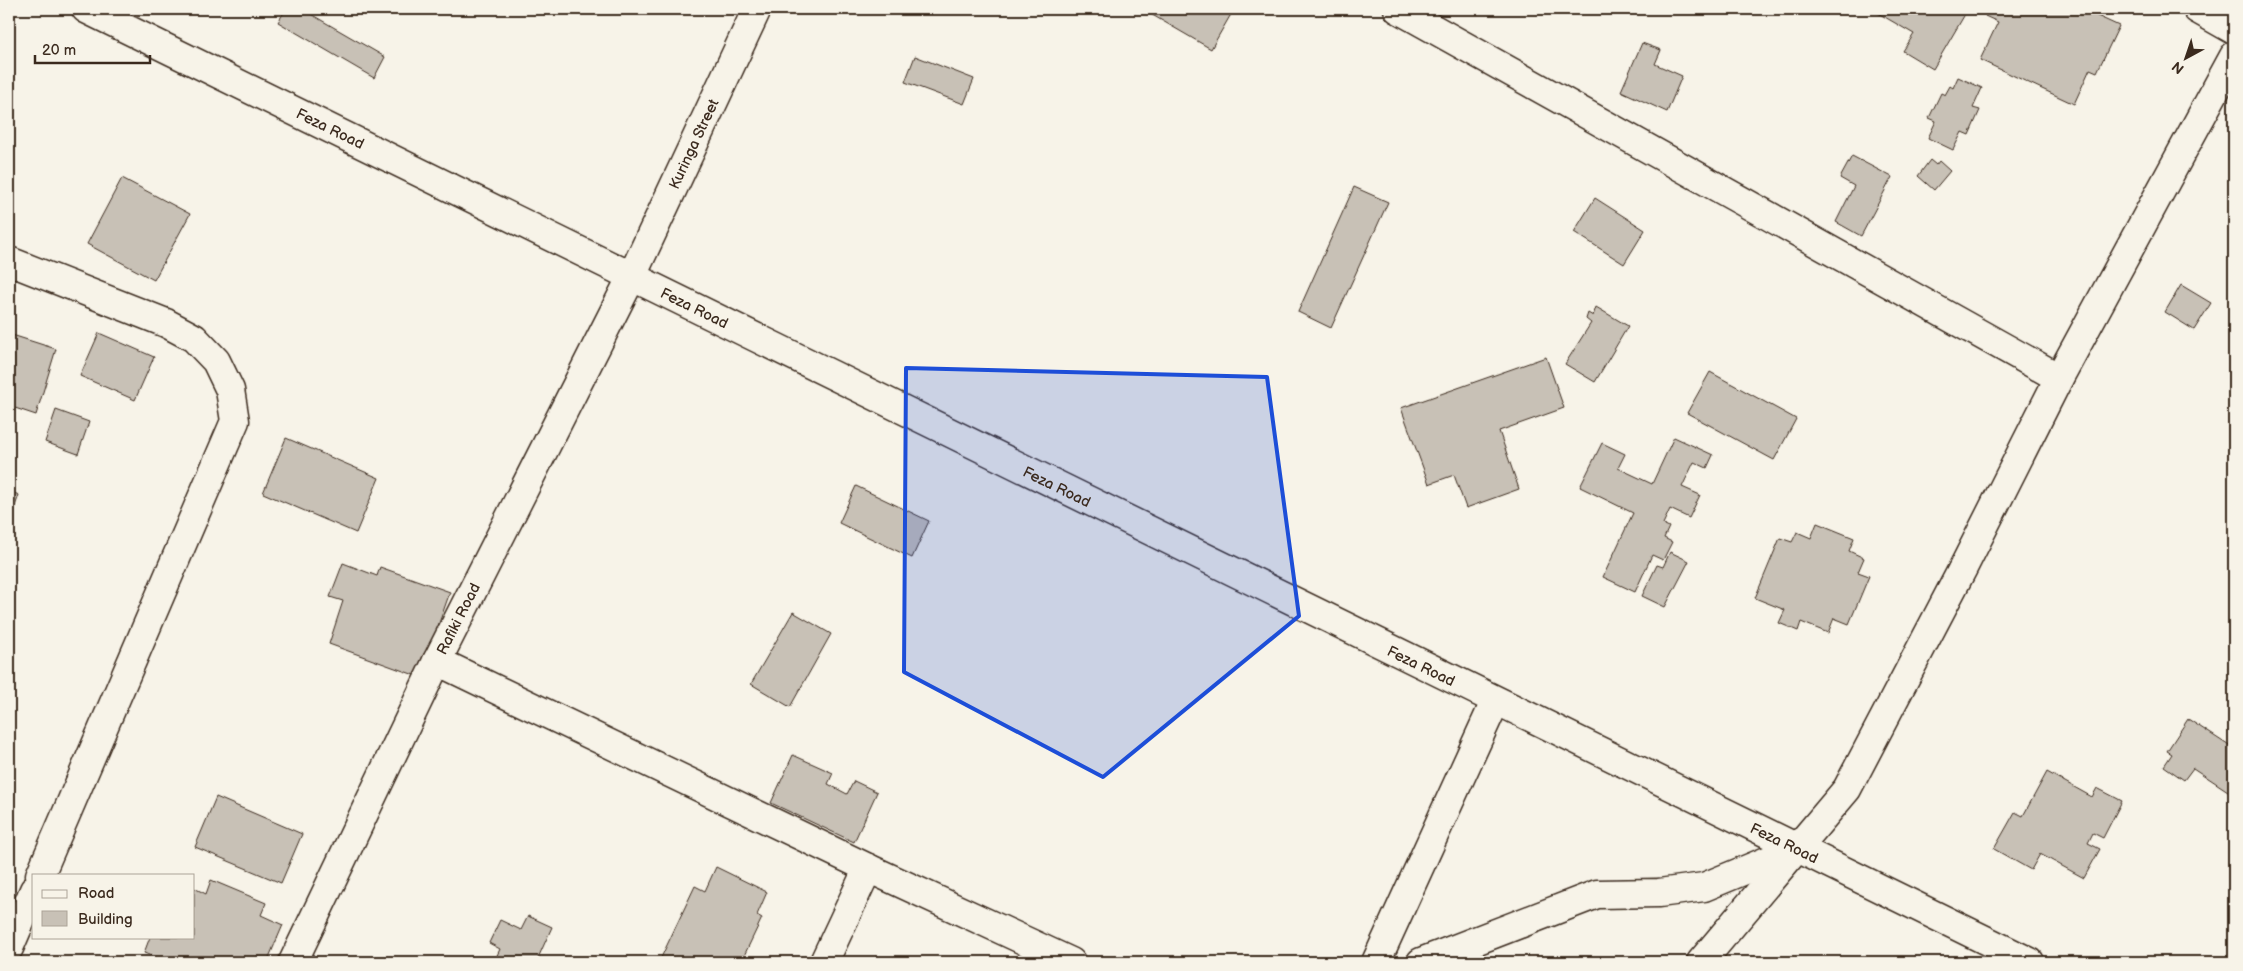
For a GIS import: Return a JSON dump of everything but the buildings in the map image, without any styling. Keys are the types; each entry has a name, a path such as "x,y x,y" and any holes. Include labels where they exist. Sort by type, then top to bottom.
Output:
{"street":[{"name":"Feza Road","path":"87,9 1796,850 2030,962"},
{"name":"Kuringa Street","path":"631,278 757,9"},
{"path":"1398,9 2059,378"},
{"path":"2197,9 2234,30"},
{"path":"1701,962 1847,789 1963,568 2059,378 2234,56"},
{"path":"9,261 166,323 194,338 216,361 227,383 235,421 40,874"},
{"name":"Rafiki Road","path":"293,962 437,661 631,278"},
{"path":"437,661 868,868 1071,962"},
{"path":"1376,962 1495,702"},
{"path":"1421,962 1597,894 1659,893 1704,886 1796,850"},
{"path":"824,962 868,868"},
{"path":"9,948 32,895"}],"highlighted area":[{"path":"906,368 1267,377 1299,616 1103,777 904,672"}]}
